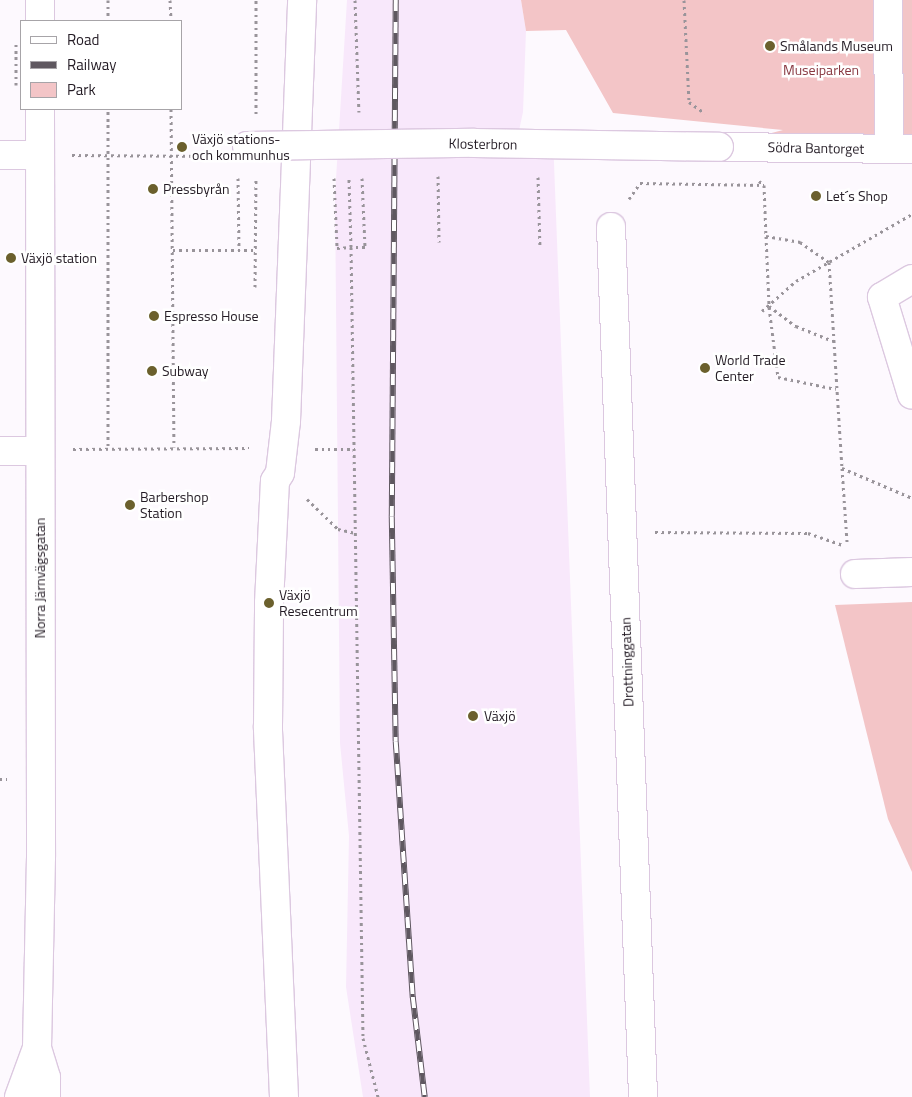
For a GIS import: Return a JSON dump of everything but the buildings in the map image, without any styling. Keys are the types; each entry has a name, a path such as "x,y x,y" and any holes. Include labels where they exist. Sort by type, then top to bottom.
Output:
{"street":[{"path":"40,0 40,20"},
{"path":"284,1097 268,726 269,603 275,481 280,473 286,420 302,0"},
{"path":"888,0 901,149"},
{"name":"Norra Järnvägsgatan","path":"40,110 41,857 37,1048 46,1078 46,1097"},
{"name":"Klosterbron","path":"247,146 437,143 719,147"},
{"name":"Södra Bantorget","path":"719,147 901,149"},
{"path":"0,154 40,155"},
{"name":"Drottninggatan","path":"611,227 638,548 643,1097"},
{"path":"912,279 882,297 912,395"},
{"path":"0,451 39,451"},
{"path":"855,574 912,572"},
{"name":"Norra Järnvägsgatan","path":"19,1097 37,1048"}],"path":[{"path":"108,0 108,20"},
{"path":"170,0 170,20"},
{"path":"256,0 256,117"},
{"path":"684,0 689,102 713,119 719,147 764,185 769,306 778,377 836,389"},
{"path":"108,110 108,446 256,448"},
{"path":"171,110 174,447"},
{"path":"437,143 439,242"},
{"path":"536,144 540,247"},
{"path":"348,145 351,238"},
{"path":"40,155 219,156"},
{"path":"238,175 239,250"},
{"path":"255,290 256,175"},
{"path":"640,183 764,185"},
{"path":"762,311 796,281 912,214"},
{"path":"766,236 800,242 829,262"},
{"path":"351,248 363,1038 378,1097"},
{"path":"173,250 255,250"},
{"path":"829,262 847,546"},
{"path":"769,306 796,326 834,342"},
{"path":"842,468 912,498"},
{"path":"638,548 808,533 847,546 856,546"}],"shaded area":[{"path":"347,0 521,0 526,31 523,112 517,140 553,137 590,1097 363,1097 346,987 349,836 340,743 335,195"}],"green space":[{"name":"Museiparken","path":"521,0 912,0 912,134 719,147 783,130 613,113 566,30 526,31"},
{"path":"912,602 912,872 888,819 835,605"}],"railway":[{"path":"396,0 392,517 396,742 413,997 425,1097"}],"place":[{"name":"Smålands Museum","path":"770,46"},
{"name":"Växjö stations- och kommunhus","path":"182,147"},
{"name":"Pressbyrån","path":"153,189"},
{"name":"Let´s Shop","path":"816,196"},
{"name":"Växjö station","path":"11,258"},
{"name":"Espresso House","path":"154,316"},
{"name":"World Trade Center","path":"705,368"},
{"name":"Subway","path":"152,371"},
{"name":"Barbershop Station","path":"130,505"},
{"name":"Växjö Resecentrum","path":"269,603"},
{"name":"Växjö","path":"473,716"}]}
